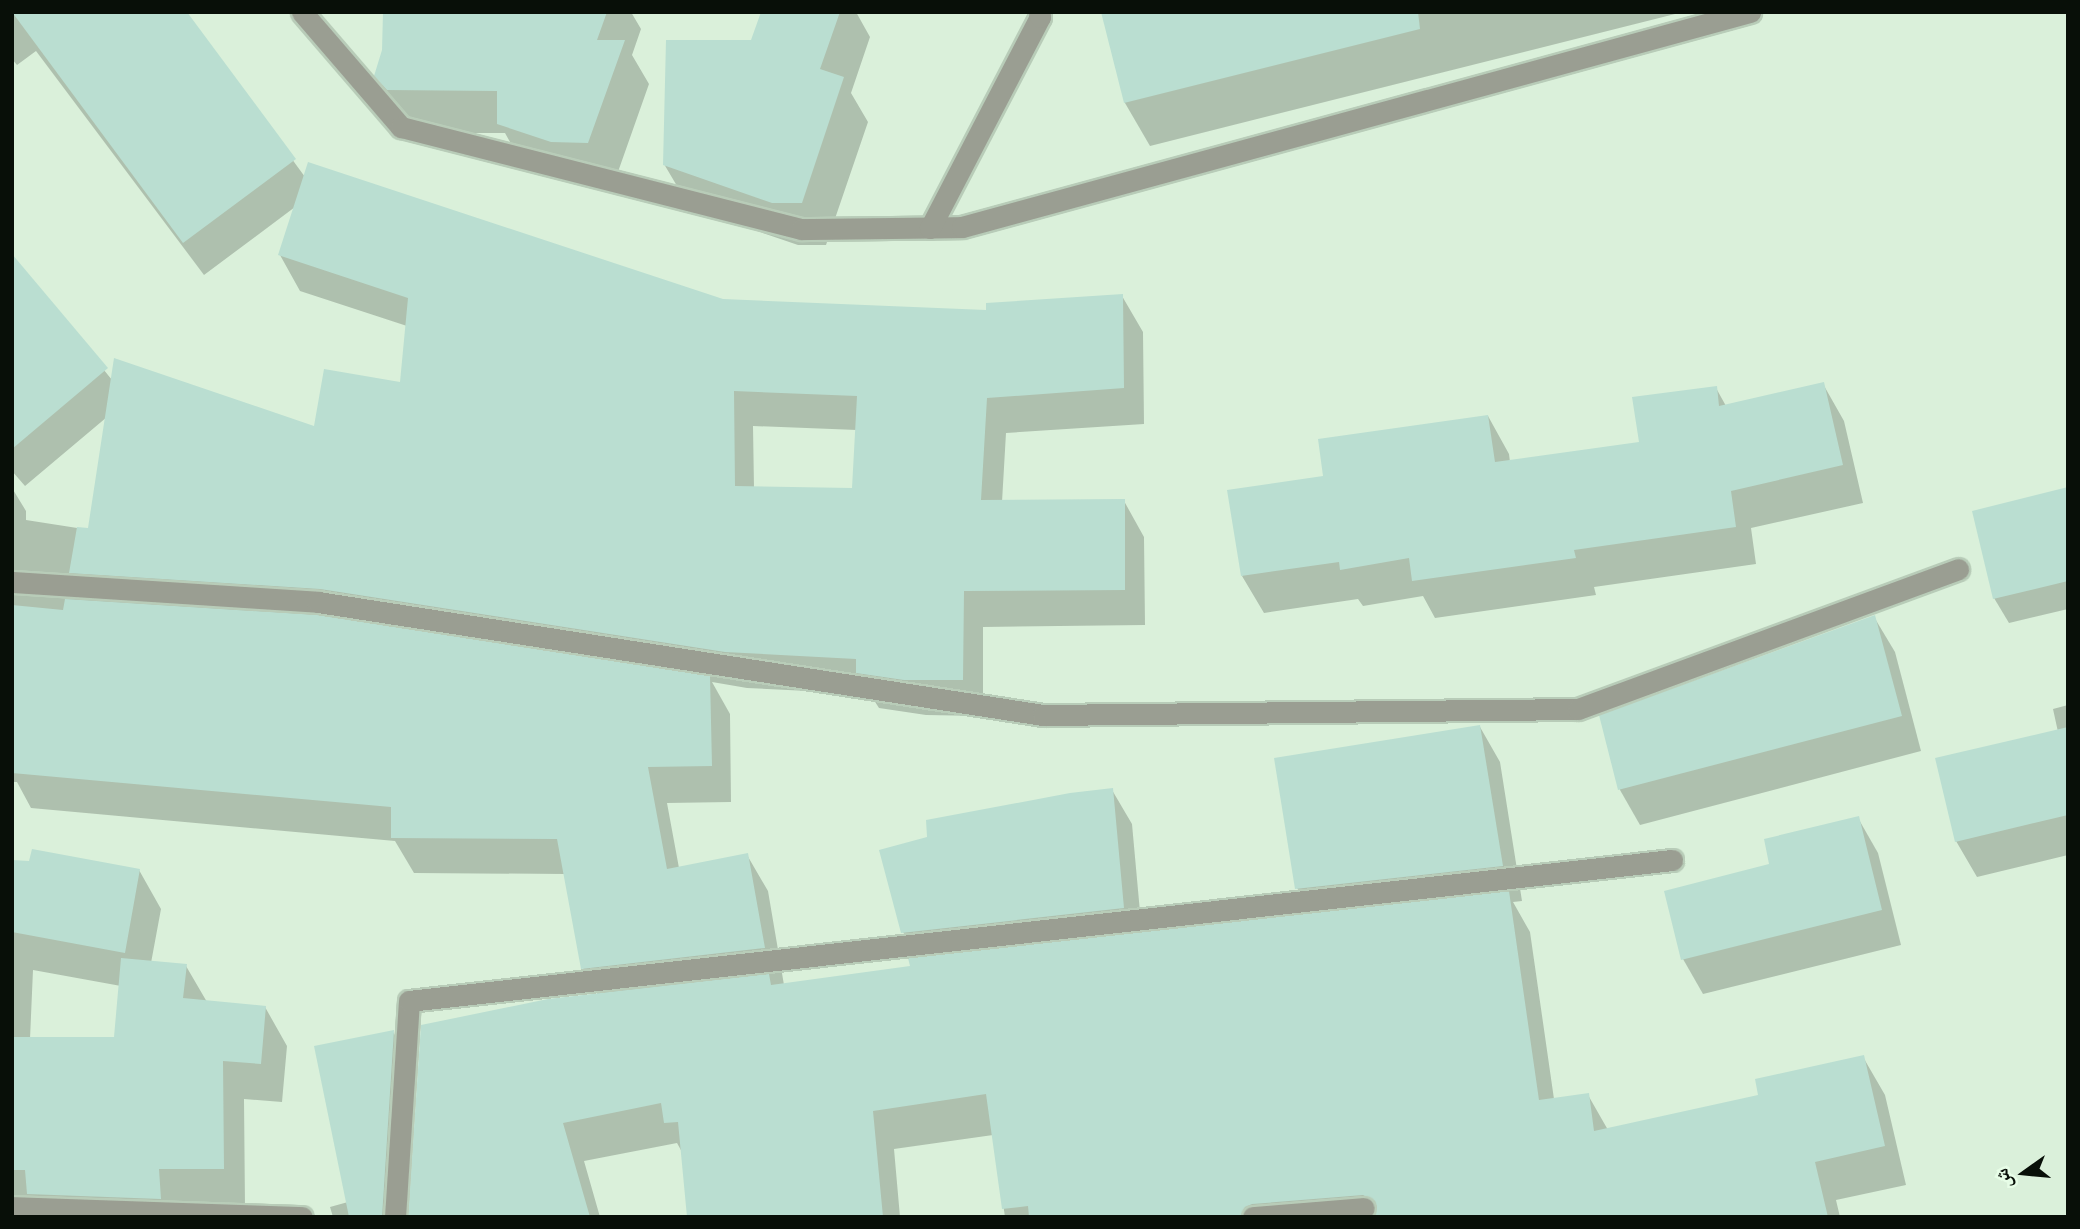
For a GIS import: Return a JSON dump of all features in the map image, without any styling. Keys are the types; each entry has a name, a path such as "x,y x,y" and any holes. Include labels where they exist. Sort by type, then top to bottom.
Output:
{"street":[{"path":"302,12 401,127 801,229 962,228 1750,12"},
{"path":"930,228 1040,17 1039,12"},
{"path":"12,582 318,602 1043,715 1578,709 1958,569"},
{"path":"395,1217 409,1001 1672,860"},
{"path":"12,1207 302,1217"},
{"path":"1253,1217 1364,1208"}],"building":[{"path":"12,12 187,12 296,159 183,243"},
{"path":"383,12 607,12 597,40 625,40 588,143 551,142 497,124 497,91 387,90 374,76 382,50"},
{"path":"761,12 840,12 820,69 844,77 802,203 772,203 663,165 666,40 751,40"},
{"path":"1101,12 1418,12 1420,29 1124,103"},
{"path":"308,162 723,299 986,310 986,303 1123,294 1124,388 987,398 981,500 1125,499 1125,590 964,591 963,680 904,680 856,673 856,659 725,652 320,589 69,573 77,527 88,528 114,358 314,426 324,369 400,382 408,298 278,255","holes":["734,391 857,396 852,488 735,486"]},
{"path":"12,254 108,368 12,449"},
{"path":"1824,382 1843,465 1731,491 1736,527 1574,550 1576,558 1412,581 1409,558 1340,570 1339,562 1241,576 1227,490 1323,476 1318,439 1488,415 1495,462 1639,442 1632,397 1717,386 1719,406"},
{"path":"2068,487 2068,581 1993,599 1972,511"},
{"path":"65,599 317,615 710,676 712,766 648,767 667,869 748,853 765,948 581,969 557,839 391,838 391,807 12,773 12,605 63,610"},
{"path":"1875,615 1902,716 1618,790 1599,715"},
{"path":"1480,725 1503,866 1295,889 1274,758"},
{"path":"2068,727 2068,815 1955,842 1935,758"},
{"path":"1113,788 1124,908 901,933 879,850 927,837 926,820 1070,793"},
{"path":"1859,816 1882,910 1681,960 1664,891 1769,864 1764,839"},
{"path":"32,849 140,869 125,953 12,932 12,860 29,861"},
{"path":"1509,891 1539,1100 1589,1093 1594,1131 1758,1095 1755,1079 1864,1055 1885,1146 1815,1162 1828,1217 1373,1217 1377,1208 1375,1201 1363,1195 1252,1204 1245,1207 1240,1217 1029,1217 1028,1206 1002,1209 986,1094 873,1111 883,1217 687,1217 678,1122 664,1123 661,1103 563,1123 590,1217 408,1217 421,1025 548,999 769,974 771,985 910,966 908,958"},
{"path":"121,958 187,964 183,998 266,1006 261,1064 223,1061 224,1169 159,1169 161,1199 27,1194 25,1170 12,1170 12,1037 114,1037"},
{"path":"394,1030 382,1217 349,1217 314,1046"}]}
